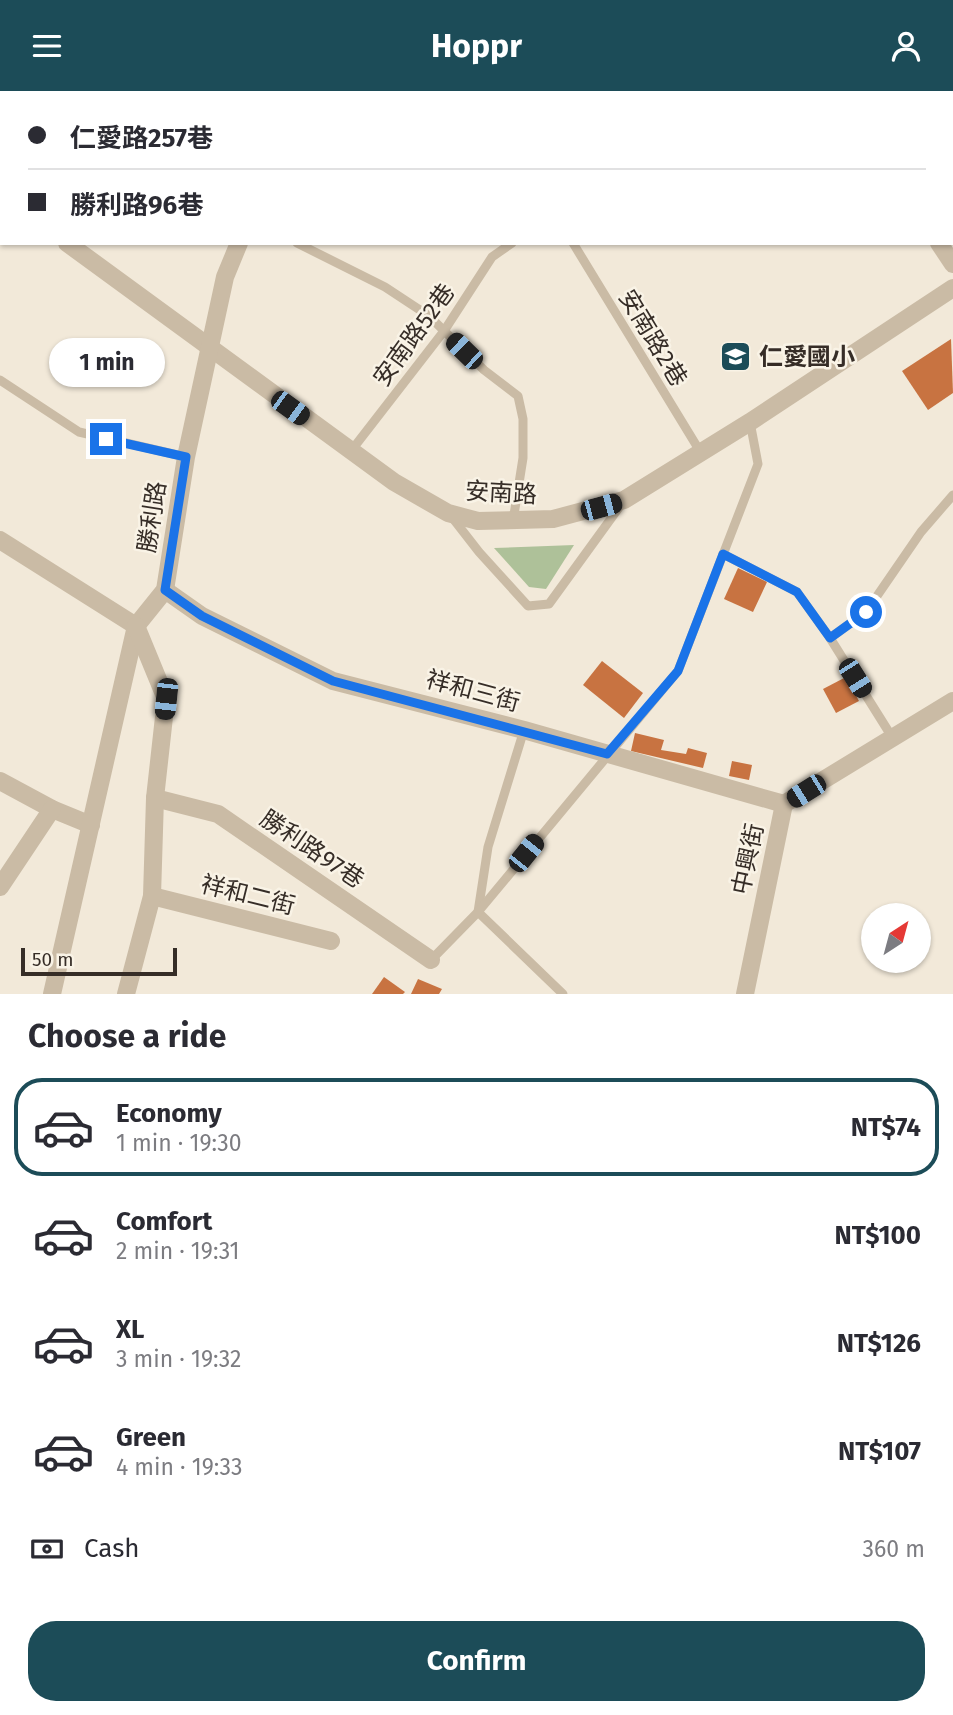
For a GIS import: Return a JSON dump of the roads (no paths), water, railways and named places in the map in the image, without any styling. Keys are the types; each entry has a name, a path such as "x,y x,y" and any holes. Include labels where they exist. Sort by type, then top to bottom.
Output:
{"street":[{"name":"安南路","path":"70,245 350,453 448,513 478,521 553,519 624,500 750,422 953,288"},
{"name":"勝利路","path":"52,994 136,626 165,590 186,457 225,277 238,245"},
{"path":"940,245 953,264"},
{"path":"0,540 136,626 166,699 156,798 152,896 126,994"},
{"name":"祥和三街","path":"165,590 202,616 333,681 524,730 784,804"},
{"name":"中興街","path":"746,994 784,804 892,737 952,705"},
{"path":"0,781 52,809 92,825"},
{"name":"勝利路97巷","path":"156,798 218,814 430,960"},
{"path":"0,887 52,809"},
{"name":"祥和二街","path":"152,896 331,941"}],"lane":[{"path":"301,245 385,287 429,316 484,370 518,396 523,419 523,458 513,522"},
{"name":"安南路52巷","path":"350,453 444,331 492,257 509,245"},
{"name":"安南路2巷","path":"574,245 701,453"},
{"path":"0,380 79,432 186,457"},
{"path":"430,960 478,912 678,671 758,464 750,422"},
{"path":"830,638 866,612 921,532 953,495"},
{"path":"448,513 528,606 549,604 624,500"},
{"path":"723,554 797,592 830,638 892,737"},
{"path":"478,912 488,847 524,730"},
{"path":"478,912 563,994"}],"place":[{"name":"仁愛國小","path":"736,357"}]}
